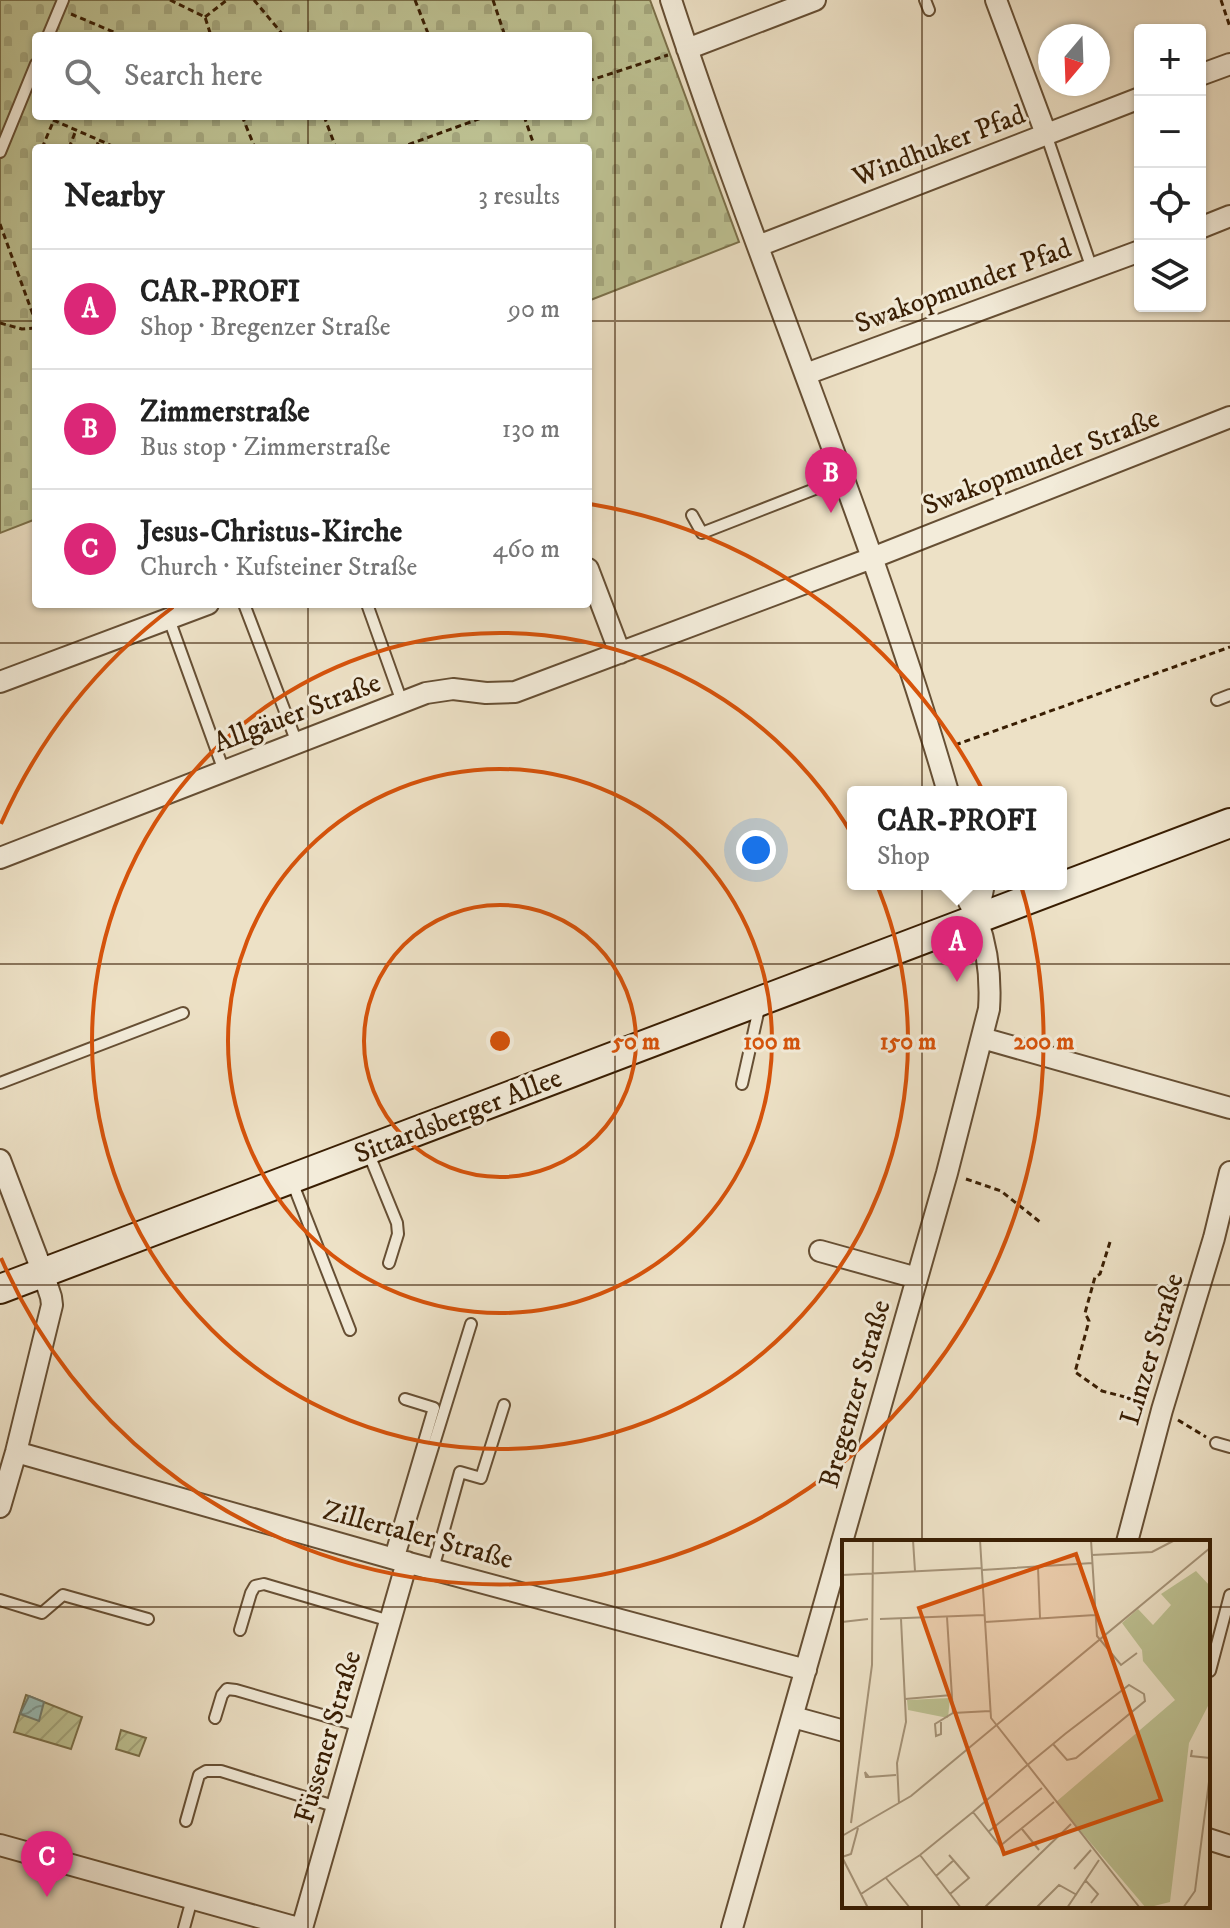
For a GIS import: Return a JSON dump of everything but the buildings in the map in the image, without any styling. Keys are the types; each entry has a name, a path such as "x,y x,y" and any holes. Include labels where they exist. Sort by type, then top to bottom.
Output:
{"main road":[{"name":"Sittardsberger Allee","path":"1067,885 1230,823"},
{"name":"Sittardsberger Allee","path":"0,1289 1053,890"}],"street":[{"path":"671,0 872,558 946,786"},
{"path":"687,49 815,0"},
{"path":"996,0 1046,134"},
{"path":"1206,73 1230,64"},
{"name":"Windhuker Pfad","path":"758,246 1134,100"},
{"path":"1206,226 1230,216"},
{"name":"Swakopmunder Pfad","path":"806,374 1134,253"},
{"name":"Swakopmunder Straße","path":"872,558 1230,417"},
{"name":"Allgäuer Straße","path":"0,858 429,692 453,689 486,693 515,692 872,558"},
{"path":"592,580 620,653"},
{"path":"0,682 177,612"},
{"path":"963,890 977,919"},
{"path":"977,919 983,890"},
{"name":"Bregenzer Straße","path":"843,1540 947,1173 989,1009 990,984 977,919"},
{"path":"982,1038 1230,1108"},
{"path":"0,1160 52,1305 0,1507"},
{"name":"Linzer Straße","path":"1128,1540 1162,1410 1222,1240 1230,1172"},
{"path":"820,1251 917,1278"},
{"name":"Zillertaler Straße","path":"16,1452 398,1560 806,1670"},
{"name":"Bregenzer Straße","path":"732,1928 842,1543"},
{"name":"Füssener Straße","path":"300,1928 390,1621 398,1560"},
{"path":"793,1717 842,1730"},
{"path":"1210,1840 1230,1846"},
{"path":"0,1845 192,1899 242,1921 300,1928"}],"lane":[{"path":"50,32 61,4"},
{"path":"0,152 32,74"},
{"path":"1046,134 1092,269"},
{"path":"692,515 702,533 843,478"},
{"path":"246,608 297,743"},
{"path":"368,608 402,702"},
{"path":"177,612 224,771"},
{"path":"1217,700 1230,695"},
{"path":"742,1084 761,1000"},
{"path":"0,1083 183,1013"},
{"path":"368,1150 397,1223 398,1234 389,1263"},
{"path":"291,1179 350,1330"},
{"path":"398,1560 471,1324"},
{"path":"398,1560 434,1408 405,1399"},
{"path":"433,1569 460,1472 481,1478 504,1405"},
{"path":"1216,1443 1230,1447"},
{"path":"240,1630 251,1593 255,1586 264,1584 390,1621"},
{"path":"0,1600 42,1613 63,1595 148,1619"},
{"path":"1210,1671 1230,1595"},
{"path":"215,1718 227,1689 360,1726"},
{"path":"186,1821 199,1775 206,1771 221,1771 337,1807"},
{"path":"184,1928 192,1899"}],"path":[{"path":"170,0 205,17 210,32"},
{"path":"205,17 227,0"},
{"path":"254,0 281,32"},
{"path":"415,0 427,32"},
{"path":"493,0 504,32"},
{"path":"1221,0 1230,27"},
{"path":"61,4 115,32"},
{"path":"592,80 687,49"},
{"path":"44,144 53,120 108,144"},
{"path":"244,120 253,144"},
{"path":"326,120 334,144"},
{"path":"460,120 462,125"},
{"path":"410,144 476,120"},
{"path":"525,120 534,144"},
{"path":"71,144 76,130"},
{"path":"98,144 99,140"},
{"path":"0,224 32,314"},
{"path":"0,323 22,329 32,326"},
{"path":"936,752 1230,647"},
{"path":"947,1173 1001,1191 1040,1222"},
{"path":"1110,1242 1088,1301 1085,1313 1089,1321 1075,1372 1102,1391 1154,1405 1216,1443"}],"green space":[{"path":"0,0 650,0 739,242 592,299 592,144 32,144 32,521 0,533"},
{"path":"26,1695 82,1717 71,1749 14,1732"},
{"path":"121,1730 146,1738 139,1756 116,1749"}],"water":[{"path":"29,1696 44,1702 39,1721 20,1714"}],"place":[{"name":"Zimmerstraße","path":"831,513"},
{"name":"CAR-PROFI","path":"957,982"},
{"name":"Jesus-Christus-Kirche","path":"47,1897"}]}
